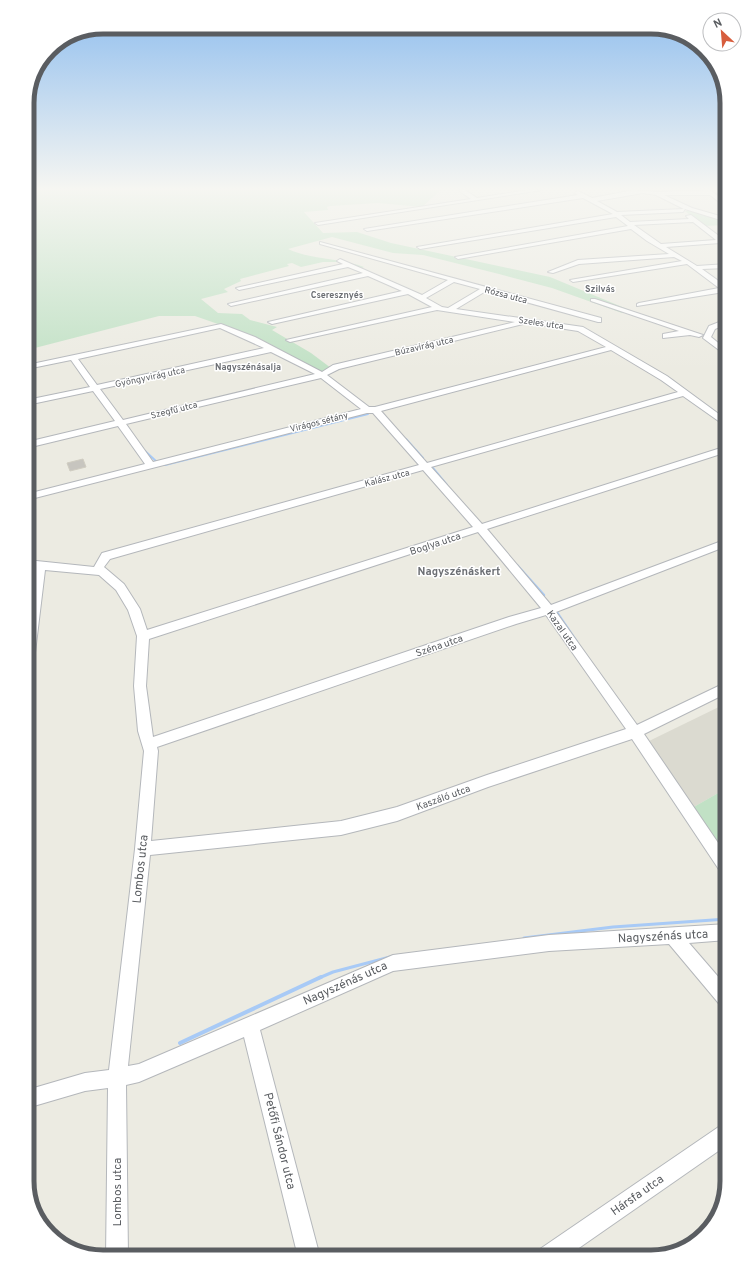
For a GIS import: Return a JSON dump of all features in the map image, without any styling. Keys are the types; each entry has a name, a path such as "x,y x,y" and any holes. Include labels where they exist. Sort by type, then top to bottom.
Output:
{"street":[{"name":"Rózsa utca","path":"347,250 484,289 600,318 581,330"},
{"path":"458,257 498,250"},
{"path":"666,250 688,262 720,286"},
{"path":"551,272 578,262 675,255"},
{"name":"Szeles utca","path":"340,261 422,298 437,308 448,311 528,321 581,330 664,378 720,418"},
{"path":"573,280 688,262"},
{"path":"239,288 349,265"},
{"path":"696,268 720,266"},
{"path":"231,304 370,274"},
{"path":"422,298 453,280"},
{"path":"448,311 484,289"},
{"path":"639,305 720,291"},
{"path":"272,322 409,292"},
{"path":"593,300 706,339 720,349"},
{"path":"290,340 437,308"},
{"name":"Búzavirág utca","path":"322,375 336,367 528,321"},
{"path":"706,339 710,330 720,325"},
{"name":"Kazal utca","path":"73,357 220,326 272,349 322,375 371,410 481,529 549,610 635,732 720,859"},
{"path":"666,336 678,333 706,339"},
{"name":"Virágos sétány","path":"34,495 611,348"},
{"name":"Gyöngyvirág utca","path":"34,401 272,349"},
{"path":"34,365 73,357 151,465"},
{"name":"Szegfű utca","path":"34,443 322,375"},
{"name":"Kalász utca","path":"102,572 99,567 106,556 685,394"},
{"name":"Boglya utca","path":"143,636 720,451"},
{"name":"Széna utca","path":"149,744 514,620 549,610 720,545"},
{"path":"34,564 102,572"},
{"name":"Lombos utca","path":"102,572 120,587 134,609 143,636 141,693 145,731 149,744 150,765 143,849 117,1078 117,1250"},
{"name":"Kaszáló utca","path":"143,849 341,828 396,814 487,781 635,732 720,690"},
{"name":"Nagyszénás utca","path":"34,1097 85,1082 117,1078 139,1073 393,963 549,943 672,934 720,932"},
{"path":"672,934 720,992"},
{"name":"Petőfi Sándor utca","path":"250,1025 307,1250"},
{"name":"Hársfa utca","path":"558,1250 720,1138"}],"shaded area":[{"path":"720,706 720,792 692,808 647,742"}],"green space":[{"path":"34,250 290,250 305,255 345,262 323,262 301,267 292,263 287,264 289,266 240,279 241,281 224,289 228,292 201,299 218,313 242,314 250,320 277,327 272,330 311,353 331,368 321,373 258,338 195,316 159,316 34,348"},
{"path":"381,250 423,250 550,277 627,309 622,313 552,288 499,274 423,255 393,253"},
{"path":"345,262 364,267 360,269"},
{"path":"720,792 720,852 692,808"}],"building":[{"path":"83,459 86,467 70,471 67,463"}],"waterway":[{"path":"165,465 368,414"},
{"path":"406,439 423,458"},
{"path":"144,450 157,462"},
{"path":"433,468 447,485"},
{"path":"517,565 544,595"},
{"path":"556,611 577,642"},
{"path":"524,938 613,927 720,919"},
{"path":"319,978 333,972 390,957"},
{"path":"180,1043 321,977"}],"district":[{"name":"Szilvás","path":"600,289"},
{"name":"Cseresznyés","path":"337,295"},
{"name":"Nagyszénásalja","path":"248,367"},
{"name":"Nagyszénáskert","path":"459,571"}]}
